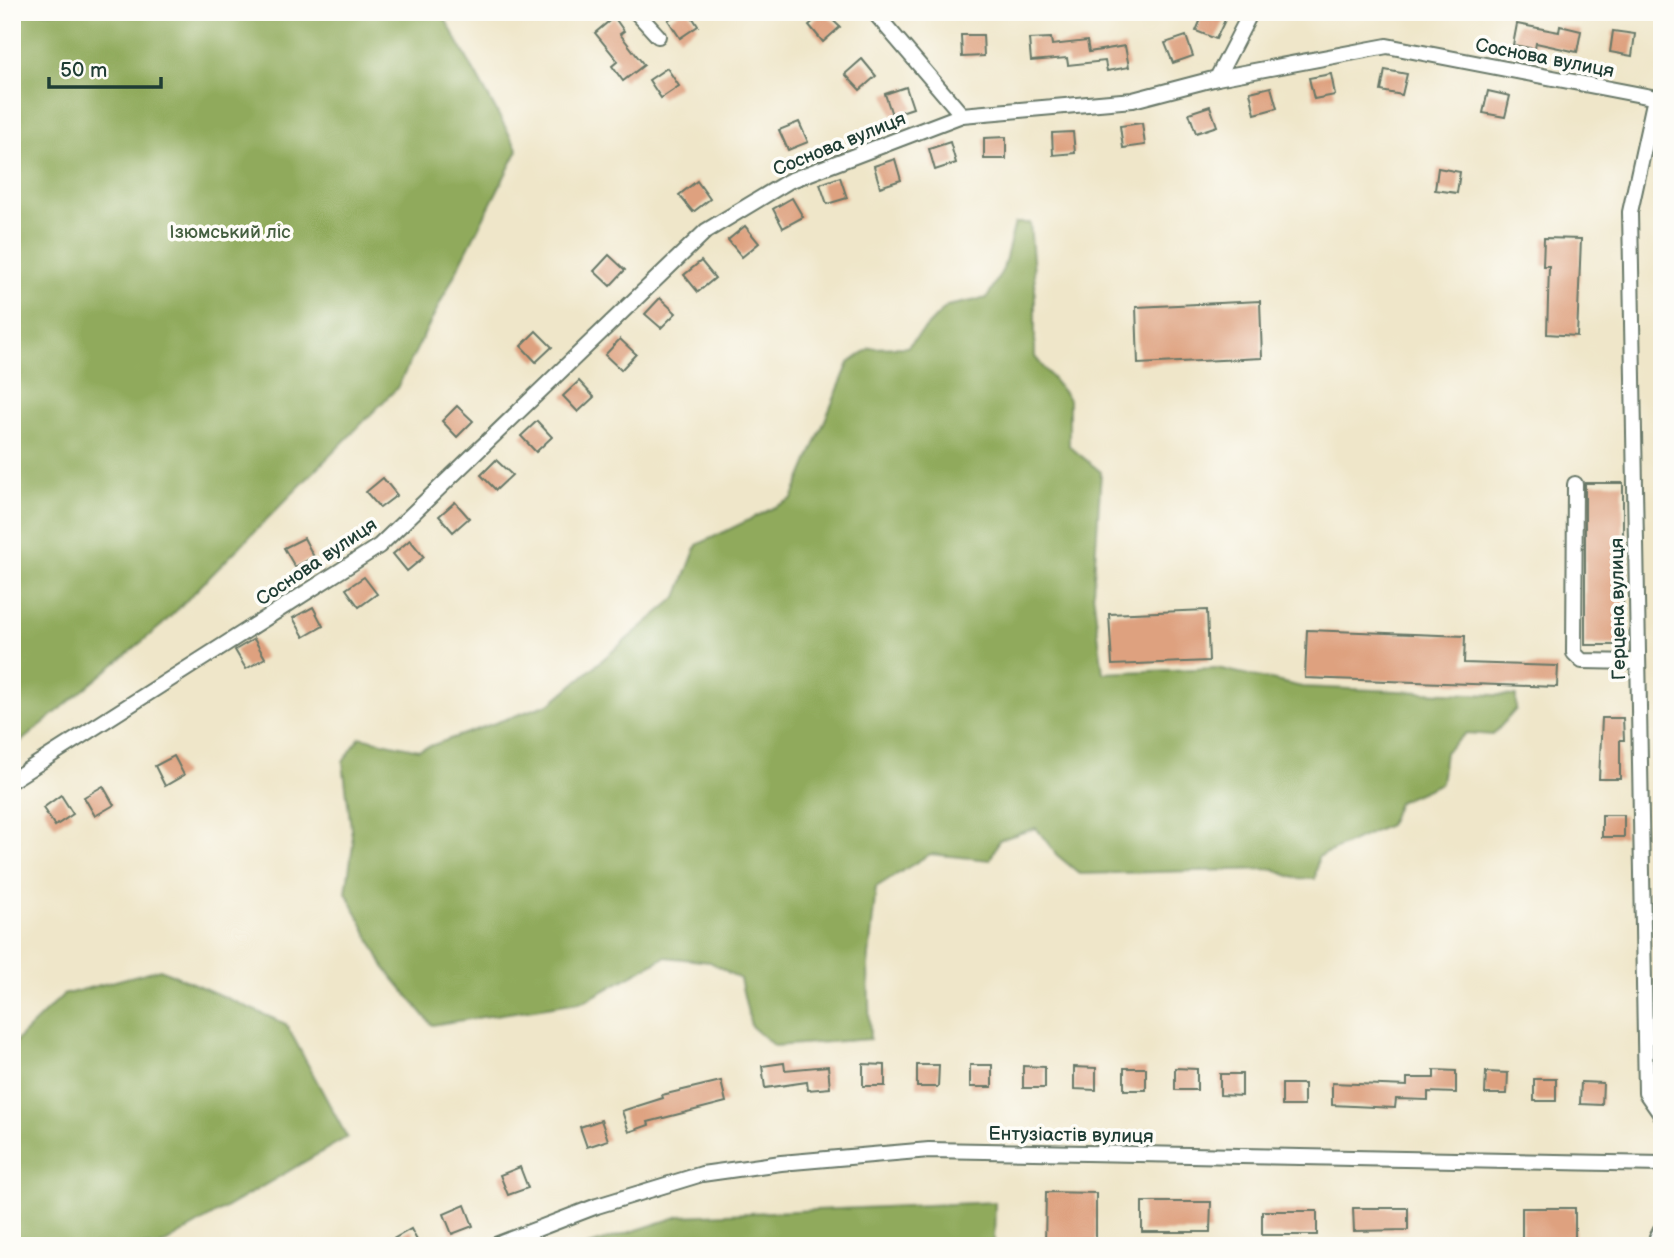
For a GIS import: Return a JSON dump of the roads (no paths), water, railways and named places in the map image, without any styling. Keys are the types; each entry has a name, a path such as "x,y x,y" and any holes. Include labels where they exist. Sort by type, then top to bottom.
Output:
{"street":[{"path":"874,12 962,114"},
{"path":"1217,78 1251,12"},
{"path":"640,13 658,36"},
{"name":"Соснова вулиця","path":"12,780 379,546 706,231 789,181 962,114 1133,100 1217,78 1387,46 1658,98"},
{"name":"Герцена вулиця","path":"1658,98 1630,212 1646,1093 1662,1116"},
{"path":"1575,484 1574,653 1582,661 1637,662"},
{"name":"Ентузіастів вулиця","path":"493,1246 597,1206 702,1174 781,1163 929,1150 1662,1164"},
{"path":"1653,1246 1662,1228"}],"park label":[{"name":"Ізюмський ліс","path":"230,231"}]}
